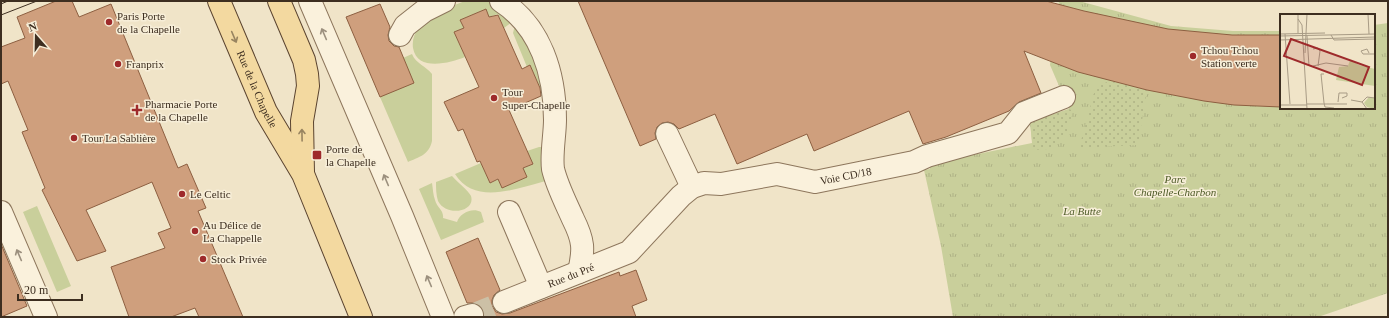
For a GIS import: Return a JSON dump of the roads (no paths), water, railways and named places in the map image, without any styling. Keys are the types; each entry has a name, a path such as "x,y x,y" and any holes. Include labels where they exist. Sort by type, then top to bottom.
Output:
{"main road":[{"name":"Rue de la Chapelle","path":"219,1 266,112 303,174 361,317"},
{"name":"Rue de la Chapelle","path":"279,1 304,60 307,74 308,86 302,120 303,174"}],"street":[{"path":"310,1 443,317"},
{"path":"400,35 405,26 424,11 444,1"},
{"path":"501,1 513,9 527,24 541,47 550,72 554,98 555,120 553,167 557,182 579,232 582,244 582,258 579,272"},
{"name":"Voie CD/18","path":"692,187 704,184 721,184 777,174 815,182 914,162 927,156 1008,133 1024,113 1064,97"},
{"path":"667,134 692,187"},
{"name":"Rue du Pré","path":"504,302 629,252 681,196 692,187"},
{"path":"1,212 45,317"},
{"path":"509,212 541,287"}],"tunnel":[{"path":"472,315 504,302"}],"tram line":[{"path":"1,4 8,1"},
{"path":"1,15 37,1"}],"place":[{"name":"Paris Porte de la Chapelle","path":"109,22"},
{"name":"Tchou Tchou Station verte","path":"1193,56"},
{"name":"Franprix","path":"118,64"},
{"name":"Tour Super-Chapelle","path":"494,98"},
{"name":"Pharmacie Porte de la Chapelle","path":"137,110"},
{"name":"Tour La Sablière","path":"74,138"},
{"name":"Porte de la Chapelle","path":"317,155"},
{"name":"Le Celtic","path":"182,194"},
{"name":"Au Délice de La Chappelle","path":"195,231"},
{"name":"Stock Privée","path":"203,259"}],"park label":[{"name":"Parc Chapelle-Charbon","path":"1175,185"},
{"name":"La Butte","path":"1082,211"}]}
